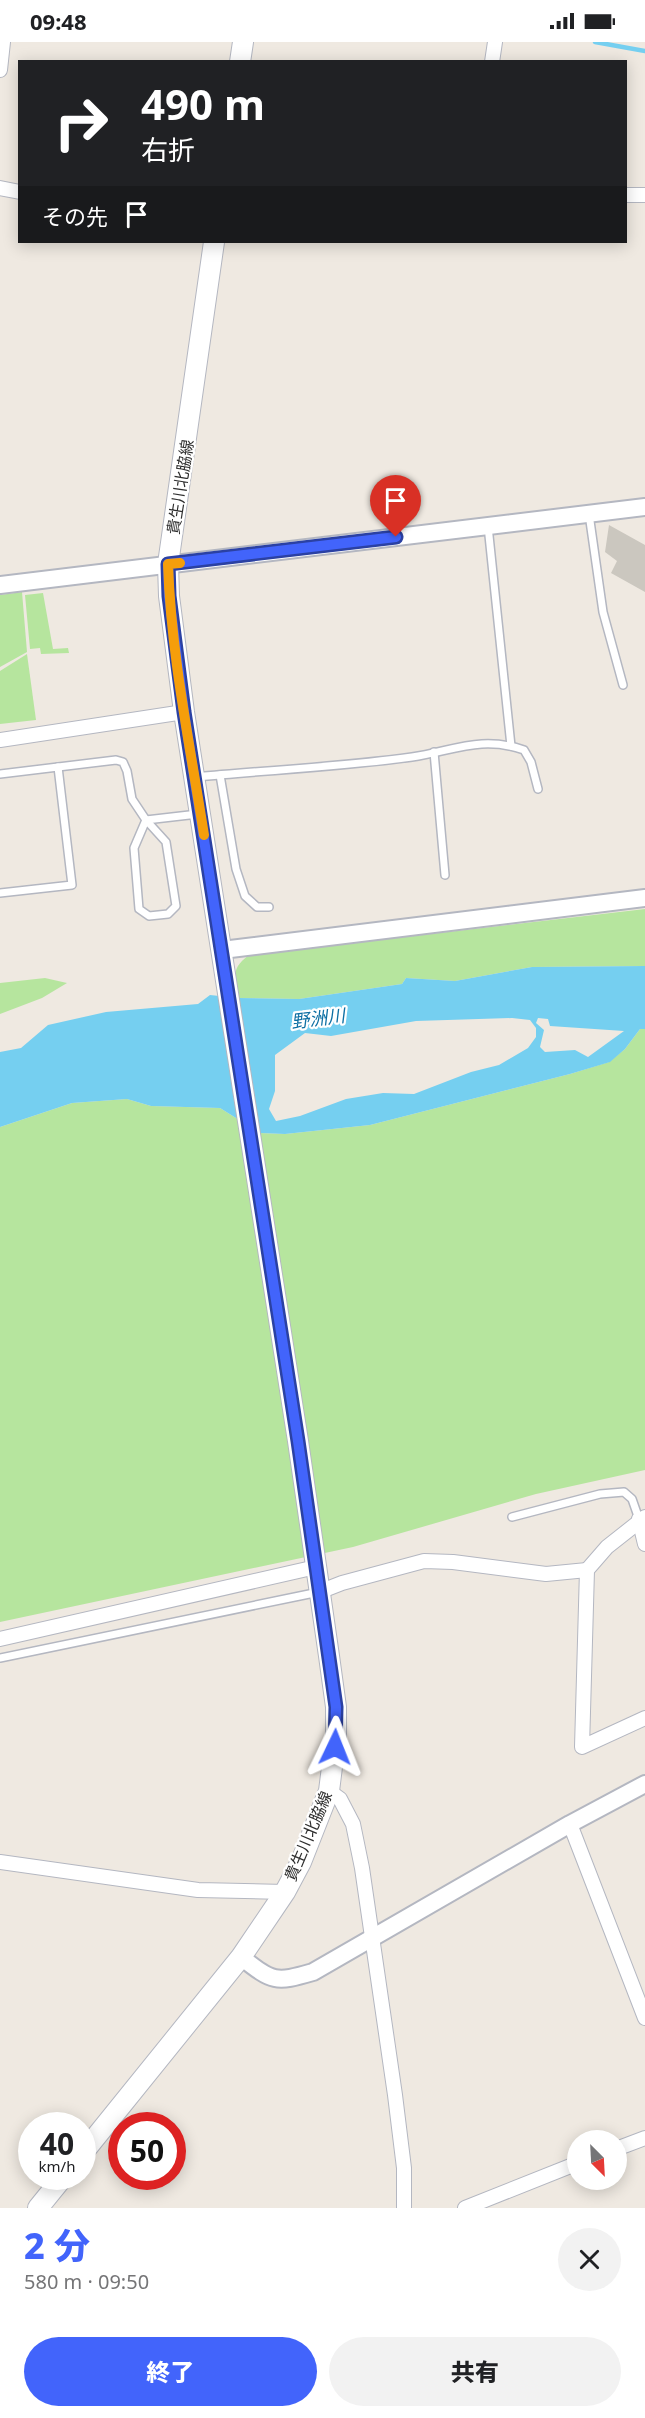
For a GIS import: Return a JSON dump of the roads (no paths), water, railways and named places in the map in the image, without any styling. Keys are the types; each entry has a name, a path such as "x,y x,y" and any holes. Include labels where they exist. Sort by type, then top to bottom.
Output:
{"main road":[{"path":"240,60 243,42"},
{"name":"貴生川北脇線","path":"96,2137 242,1957 285,1892 301,1862 328,1791 336,1735 336,1707 298,1441 184,712 169,596 168,564 214,243"},
{"path":"38,2208 53,2190"}],"street":[{"path":"0,70 3,42"},
{"path":"492,60 495,42"},
{"path":"0,188 18,192"},
{"path":"627,195 645,195"},
{"path":"0,585 645,507"},
{"path":"0,740 184,712"},
{"path":"222,950 645,898"},
{"path":"642,1518 645,1544"},
{"path":"642,1518 607,1546 587,1570 582,1747 645,1718"},
{"path":"319,1592 342,1583 424,1561 453,1562 546,1574 587,1570"},
{"path":"0,1639 316,1567"},
{"path":"242,1957 262,1974 283,1981 313,1972 570,1824 645,1784"},
{"path":"328,1791 340,1798 353,1824 373,1938 404,2168 404,2208"},
{"path":"570,1824 645,2018"},
{"path":"0,1862 198,1890 285,1892"},
{"path":"627,2145 645,2138"},
{"path":"465,2208 567,2167"}],"lane":[{"path":"589,513 603,612 623,685"},
{"path":"488,526 511,746"},
{"path":"195,777 412,757 461,746 494,743 524,750 531,762 538,789"},
{"path":"434,752 446,875"},
{"path":"0,774 116,759 123,762 132,798 146,820 166,842 176,906 168,914 149,916 139,909 134,848 146,820"},
{"path":"0,893 72,885 58,767"},
{"path":"220,775 236,869 245,896 257,907 269,907"},
{"path":"146,820 200,813"},
{"path":"512,1517 600,1494 624,1492 632,1498 642,1518"},
{"path":"0,1658 319,1592"}],"water":[{"name":"野洲川","path":"645,966 645,1029 640,1029 625,1049 610,1062 370,1125 285,1134 260,1133 220,1108 151,1106 127,1099 72,1103 0,1127 0,1052 21,1048 48,1025 106,1012 198,1004 210,995 299,999 402,984 406,978 455,981 532,967","holes":["512,1018 530,1020 536,1028 536,1037 528,1048 499,1065 471,1072 414,1094 383,1093 346,1099 300,1116 276,1121 269,1109 275,1091 275,1055 305,1033 331,1036 416,1021","538,1018 548,1019 550,1026 624,1031 588,1057 575,1050 545,1052 540,1047 544,1030 536,1023"]}],"waterway":[{"path":"595,42 645,51"}]}
